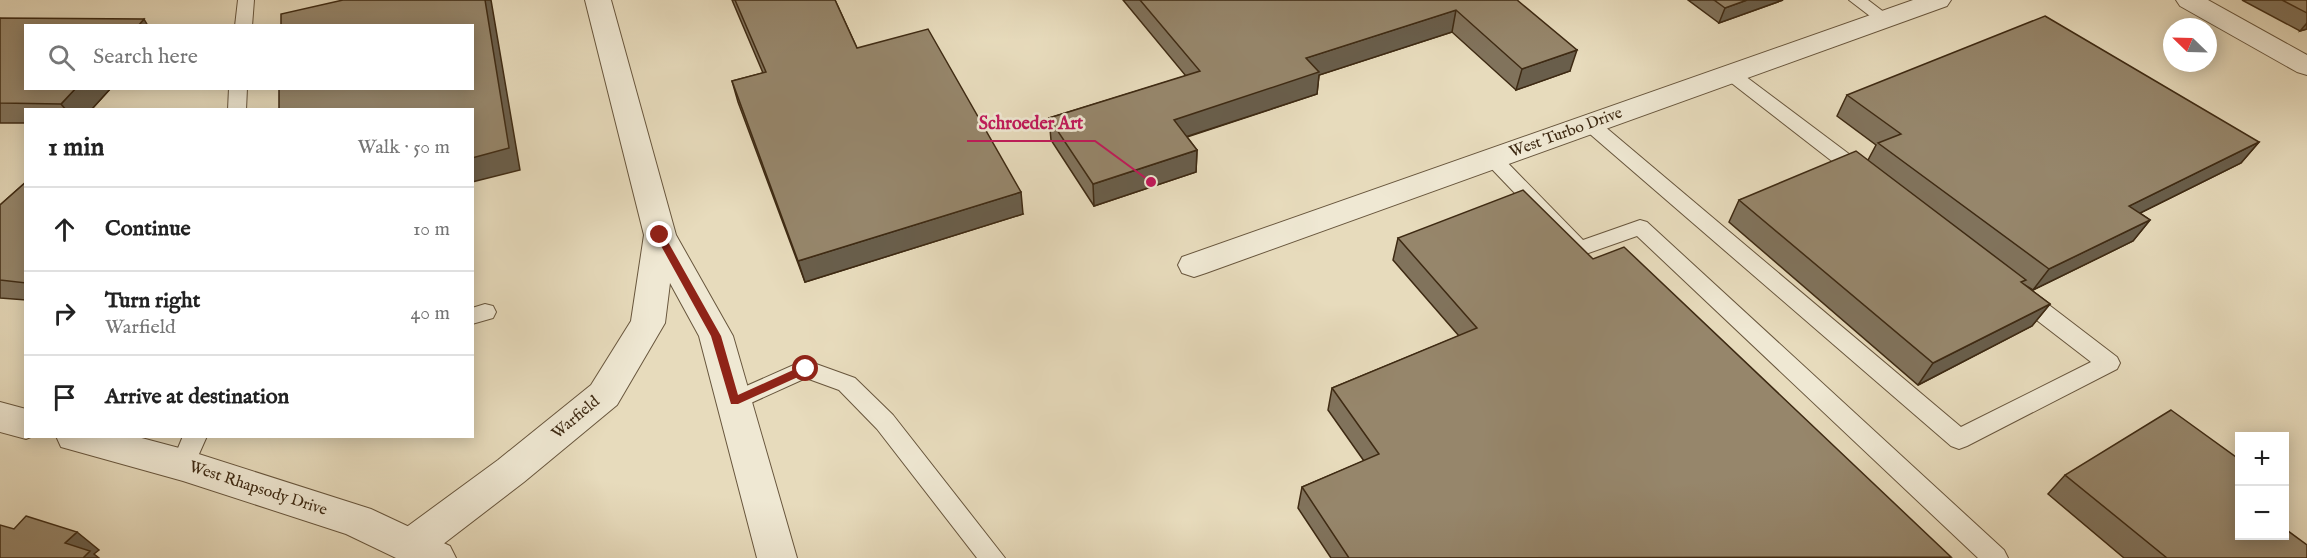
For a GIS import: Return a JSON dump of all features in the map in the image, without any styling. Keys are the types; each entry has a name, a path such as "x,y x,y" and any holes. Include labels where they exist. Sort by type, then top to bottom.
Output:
{"street":[{"name":"Warfield","path":"598,0 660,235 716,336 777,558"},
{"name":"West Turbo Drive","path":"1194,265 1938,0"},
{"path":"2189,0 2307,66"},
{"name":"Warfield","path":"424,552 511,471 604,394 648,323 660,235"},
{"path":"0,417 24,423"},
{"name":"West Rhapsody Drive","path":"89,438 189,451 357,521 424,552"}],"lane":[{"path":"243,24 246,0"},
{"path":"1857,0 1885,19"},
{"path":"1731,74 1882,189"},
{"path":"237,108 238,90"},
{"path":"1590,124 1959,439 2109,363 2005,284"},
{"path":"1493,159 1580,249 1640,227 1995,558"},
{"path":"734,401 806,369 847,384 885,422 992,558"}],"building":[{"path":"343,0 485,0 509,148 474,157 474,108 279,108 279,90 474,90 474,24 281,24 281,14"},
{"path":"735,0 835,0 857,48 928,29 1021,192 798,261 732,81 766,72"},
{"path":"1140,0 1517,0 1577,50 1522,69 1456,10 1306,58 1319,72 1174,120 1197,150 1093,184 1049,118 1200,71"},
{"path":"1714,0 1747,0 1725,8"},
{"path":"2282,0 2307,0 2307,13"},
{"path":"2045,16 2259,142 2129,206 2150,220 2049,269 1878,143 1901,134 1847,95"},
{"path":"0,18 144,19 140,24 24,24 24,90 74,90 61,104 0,103"},
{"path":"1856,151 2026,280 2021,282 2050,304 1933,363 1739,200"},
{"path":"24,184 24,283 0,280 0,205"},
{"path":"1523,190 1593,259 1624,247 1951,557 1349,558 1302,487 1379,454 1332,388 1477,328 1398,238"},
{"path":"2171,410 2235,456 2235,540 2289,540 2289,532 2307,545 2307,558 2167,558 2065,475"},
{"path":"26,516 77,532 65,543 90,551 83,558 0,558 0,525 14,529"}],"place":[{"name":"Schroeder Art","path":"1151,182"}],"route":[{"path":"660,235 716,336 734,401 806,369"}]}
